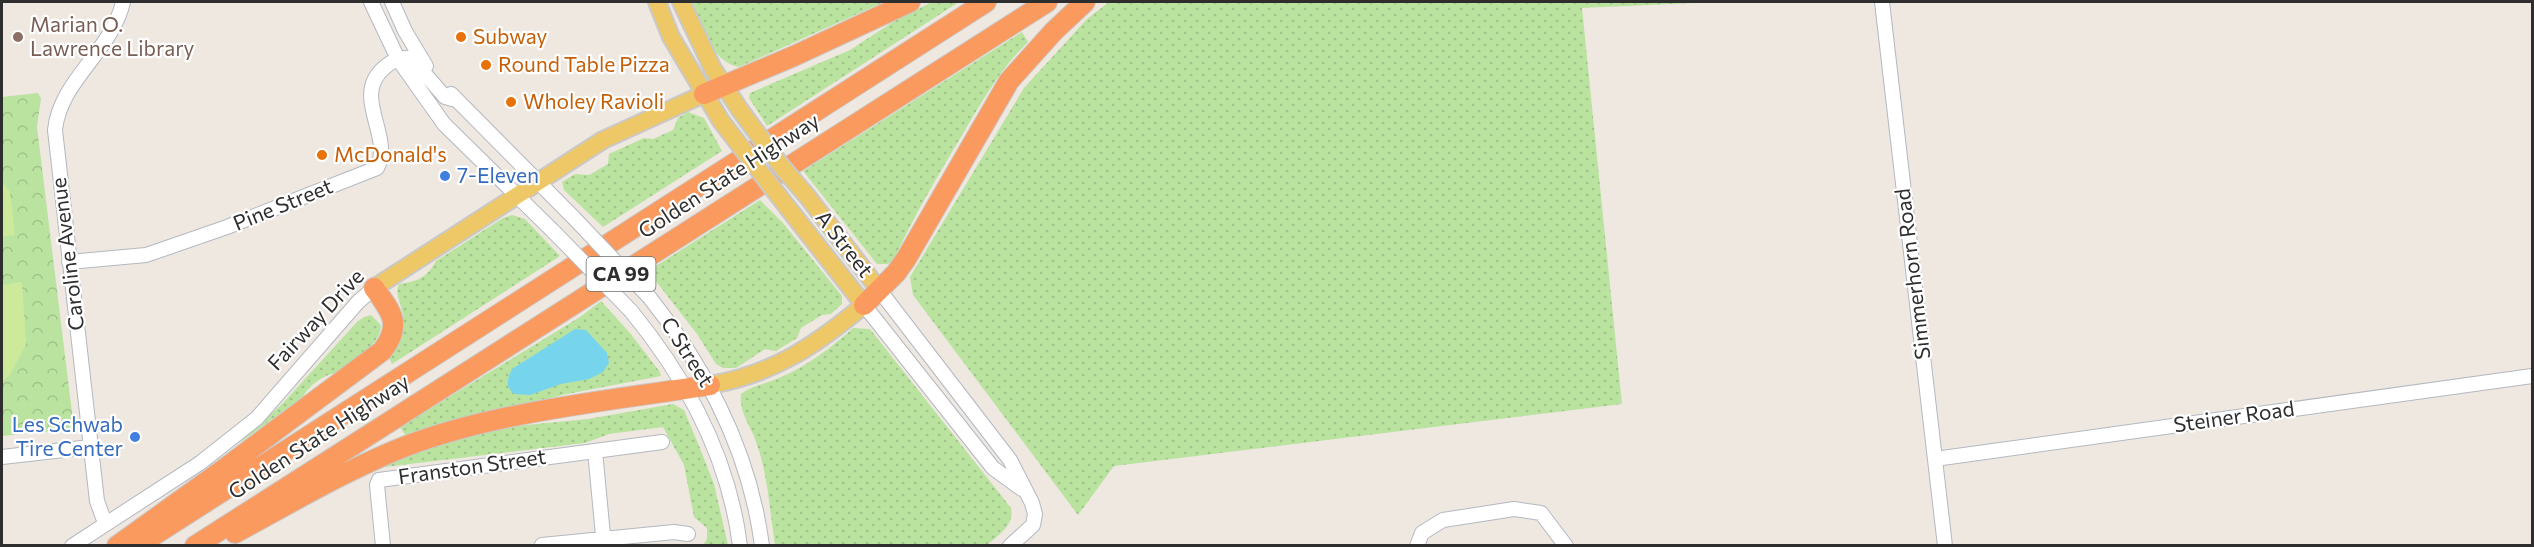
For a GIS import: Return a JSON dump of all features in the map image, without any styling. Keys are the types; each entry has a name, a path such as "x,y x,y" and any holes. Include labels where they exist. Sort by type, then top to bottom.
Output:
{"highway":[{"path":"704,94 794,57 910,2"},
{"name":"Golden State Highway","path":"137,546 987,2"},
{"name":"Golden State Highway","path":"195,546 1047,2"},
{"path":"864,305 896,273 1010,81 1054,30 1085,2"},
{"path":"117,546 382,351 394,331 393,320 389,308 374,288"},
{"path":"212,546 394,451 457,430 522,416 710,385"}],"main road":[{"name":"A Street","path":"657,2 671,38 721,121 864,305"},
{"name":"A Street","path":"681,2 701,47 724,87 782,167 880,291"},
{"name":"Fairway Drive","path":"374,288 603,140 704,94"},
{"path":"710,385 754,375 780,364 830,334 864,305"}],"street":[{"name":"Caroline Avenue","path":"105,523 97,501 55,140 56,119 66,95 112,32 123,2"},
{"name":"C Street","path":"371,2 398,59 444,124 554,232 631,311 652,336 686,389 723,473 740,546"},
{"name":"C Street","path":"392,2 405,31 425,64 456,100 574,218 650,298 673,327 710,385 746,472 756,509 762,546"},
{"name":"Simmerhorn Road","path":"1882,2 1945,546"},
{"path":"398,59 411,58 444,97 456,100"},
{"name":"Pine Street","path":"69,262 146,255 227,227 377,168 382,153 370,104 371,90 380,72 398,59"},
{"name":"Fairway Drive","path":"72,546 200,463 257,418 358,302 374,288"},
{"name":"A Street","path":"880,291 1010,460 1032,503 1035,514 1033,525 1010,546"},
{"name":"A Street","path":"864,305 993,468 1026,492"},
{"name":"Steiner Road","path":"1935,459 2532,376"},
{"name":"Franston Street","path":"383,546 377,485 379,480 662,442"},
{"path":"2,458 90,447"},
{"path":"595,451 605,542"},
{"path":"1418,546 1422,533 1443,520 1514,509 1542,513 1566,546"},
{"path":"542,546 605,542 674,532 688,534"}],"green space":[{"path":"692,2 884,2 739,67 729,64 714,50"},
{"path":"932,2 959,2 767,126 749,98 750,93 850,50 896,20"},
{"path":"1109,2 1716,2 1582,8 1622,404 1114,466 1078,515 913,295 910,277 1024,88 1087,19"},
{"path":"1022,32 1028,42 1009,63 984,99 926,197 894,259 888,264 877,264 803,171"},
{"path":"38,93 41,98 37,127 74,429 2,436 2,97"},
{"path":"688,112 704,118 722,151 603,227 564,190 562,182 575,174 589,175 608,164 609,154 644,138 653,139 673,130 678,118"},
{"path":"2,182 10,192 15,235 2,237"},
{"path":"760,200 783,223 842,296 842,304 831,314 822,315 801,328 797,338 776,351 765,349 736,368 723,368 716,364 697,334 648,271"},
{"path":"512,215 525,219 560,256 392,364 388,355 396,344 403,327 403,314 397,293 399,284 420,278 429,272 436,261 503,218"},
{"path":"22,282 26,344 10,375 2,382 2,285"},
{"path":"601,301 630,333 661,376 562,395 407,438 400,427 580,317"},
{"path":"371,315 381,325 380,333 371,346 335,373 317,382 303,397 238,444 283,403 357,322"},
{"path":"853,328 870,329 1011,508 1012,514 1008,525 987,545 775,545 762,461 742,410 741,394 799,368"},
{"path":"673,404 684,410 714,484 728,545 703,545 707,539 707,528 694,517 684,465 663,427 609,434 585,443 376,468 429,446 483,432 516,426 588,419"}],"water":[{"path":"575,329 586,330 607,353 609,363 603,372 589,379 561,384 530,395 514,394 508,383 512,369"}],"place":[{"name":"Marian O. Lawrence Library","path":"18,37"},
{"name":"Subway","path":"461,37"},
{"name":"Round Table Pizza","path":"486,65"},
{"name":"Wholey Ravioli","path":"511,102"},
{"name":"McDonald's","path":"322,155"},
{"name":"7-Eleven","path":"445,176"},
{"name":"Les Schwab Tire Center","path":"135,437"}]}
